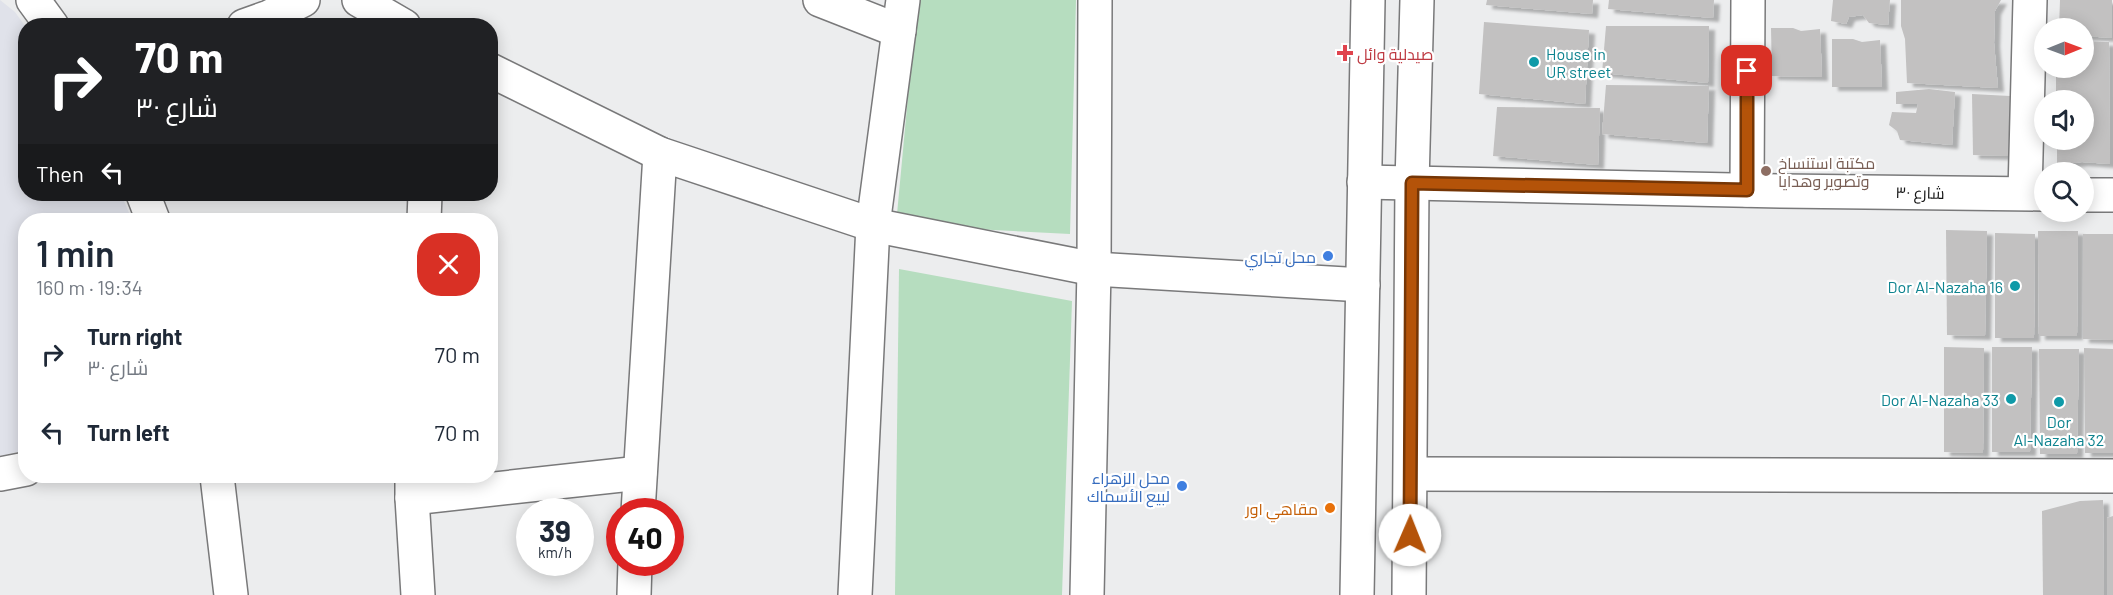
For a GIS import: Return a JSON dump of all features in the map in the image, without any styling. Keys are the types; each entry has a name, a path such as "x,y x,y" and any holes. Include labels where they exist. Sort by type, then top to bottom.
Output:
{"street":[{"path":"33,0 46,18"},
{"path":"266,18 303,0"},
{"path":"359,0 390,18"},
{"path":"820,0 901,16 873,225 855,595"},
{"path":"1087,595 1094,269 1095,0"},
{"path":"1357,595 1368,0"},
{"path":"1409,595 1412,183 1417,0"},
{"path":"1747,190 1748,0"},
{"path":"2030,0 2034,162"},
{"path":"498,74 660,154 873,225 1094,269 1363,285"},
{"path":"639,498 660,154"},
{"name":"شارع ٣٠","path":"1364,182 2034,194"},
{"path":"2094,195 2113,195"},
{"path":"0,474 18,471"},
{"path":"498,482 640,473"},
{"path":"1411,474 2113,476"},
{"path":"218,483 231,595"},
{"path":"418,595 412,487 477,483"},
{"path":"634,595 635,576"}],"shaded area":[{"path":"0,0 19,18 18,201 124,201 129,213 18,213 18,452 0,456"}],"green space":[{"path":"917,0 1076,0 1070,234 896,225"},
{"path":"899,269 1072,301 1062,595 895,595"}],"building":[{"name":"House in UR street","path":"1487,0 1593,0 1592,14 1486,5"},
{"name":"House in UR street","path":"1609,0 1714,0 1713,18 1608,9"},
{"path":"1833,0 1890,0 1888,25 1869,23 1863,15 1849,17 1846,24 1831,21"},
{"path":"1901,0 2001,0 1995,11 1994,43 1998,88 1907,83 1905,39 1901,26"},
{"path":"2060,0 2112,0 2112,38 2094,37 2094,18 2059,18"},
{"name":"House in UR street","path":"1484,22 1589,30 1585,104 1479,94"},
{"name":"House in UR street","path":"1606,26 1709,26 1708,83 1602,73"},
{"path":"1771,28 1793,28 1801,31 1820,29 1822,77 1772,76"},
{"path":"1832,39 1853,39 1862,42 1880,40 1882,87 1832,87"},
{"path":"2094,41 2109,42 2110,164 2057,162 2057,150 2094,150 2094,90 2056,90 2056,78 2094,78"},
{"name":"House in UR street","path":"1606,85 1709,86 1707,143 1602,134"},
{"path":"1929,89 1955,92 1952,145 1900,140 1897,131 1889,125 1892,112 1916,113 1918,104 1896,104 1896,92"},
{"path":"1972,94 2010,96 2008,156 1973,155"},
{"name":"House in UR street","path":"1497,107 1600,108 1598,165 1493,156"},
{"path":"1946,230 1987,231 1985,336 1947,335"},
{"path":"2038,231 2078,231 2077,336 2039,336"},
{"name":"Dor Al-Nazaha 16","path":"1995,233 2035,234 2034,338 1995,338"},
{"path":"2083,234 2113,234 2113,340 2083,339"},
{"path":"1944,347 1984,348 1983,453 1944,452"},
{"name":"Dor Al-Nazaha 33","path":"1992,347 2032,347 2030,452 1992,452"},
{"path":"2084,348 2113,349 2113,453 2085,453"},
{"name":"Dor Al-Nazaha 32","path":"2039,349 2079,349 2077,454 2040,454"},
{"path":"2103,500 2104,595 2043,595 2042,511 2080,501"},
{"path":"2113,516 2113,595 2107,595 2107,518"}],"place":[{"name":"صيدلية وائل","path":"1345,53"},
{"name":"House in UR street","path":"1534,62"},
{"name":"مكتبة استنساخ وتصوير وهدايا","path":"1766,171"},
{"name":"محل تجاري","path":"1328,256"},
{"name":"Dor Al-Nazaha 16","path":"2015,286"},
{"name":"Dor Al-Nazaha 33","path":"2011,399"},
{"name":"Dor Al-Nazaha 32","path":"2059,402"},
{"name":"محل الزهراء لبيع الأسماك","path":"1182,486"},
{"name":"مقاهي اور","path":"1330,508"}],"route":[{"path":"1410,535 1412,183 1747,190 1747,71"}]}
